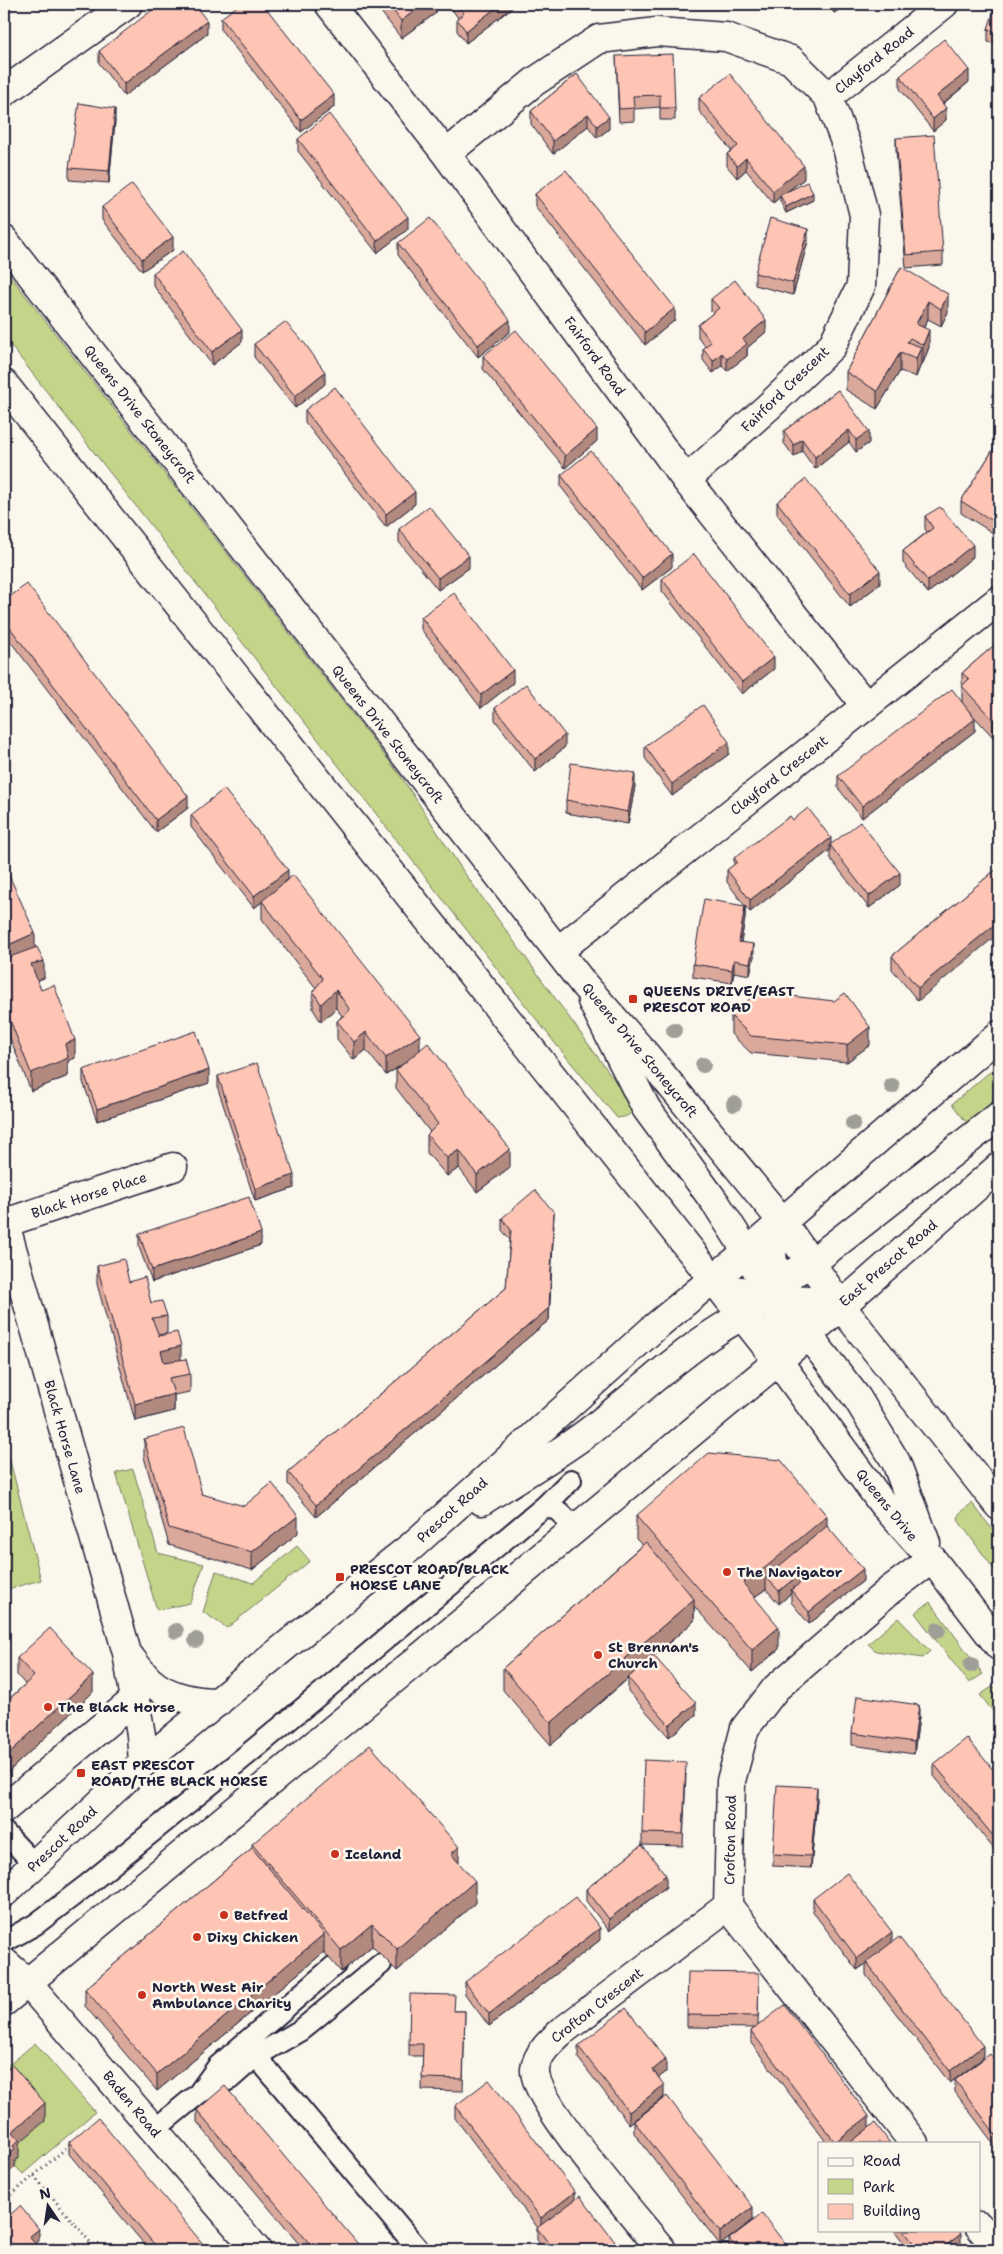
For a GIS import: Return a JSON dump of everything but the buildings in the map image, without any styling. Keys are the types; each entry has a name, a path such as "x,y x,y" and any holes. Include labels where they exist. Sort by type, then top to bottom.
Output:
{"main road":[{"path":"4,92 128,4"},
{"name":"Fairford Road","path":"329,4 446,154 686,480 866,706"},
{"name":"Clayford Road","path":"828,97 944,4"},
{"name":"Fairford Crescent","path":"446,154 534,82 599,39 657,32 726,37 791,60 828,97 847,147 864,215 861,286 832,346 686,480"},
{"name":"Queens Drive Stoneycroft","path":"4,240 585,986 646,1055 782,1220"},
{"path":"4,384 778,1361"},
{"name":"Clayford Crescent","path":"558,951 999,600"},
{"path":"585,986 646,1108 717,1205 776,1293 857,1398 896,1462 932,1559"},
{"path":"4,2002 571,1532 648,1471 778,1361 782,1337 772,1253 782,1220 999,1035"},
{"path":"412,1546 584,1435 680,1358 776,1293 810,1264 999,1116"},
{"name":"Black Horse Place","path":"4,1221 173,1168"},
{"name":"East Prescot Road","path":"778,1361 840,1305 997,1172"},
{"path":"782,1220 810,1264 840,1305 997,1499"},
{"name":"Prescot Road","path":"4,1893 143,1763 412,1546 655,1327 747,1252 782,1220"},
{"name":"Black Horse Lane","path":"4,1221 127,1653 141,1735 143,1763"},
{"path":"712,1279 732,1290 776,1293 840,1305"},
{"name":"Queens Drive","path":"778,1361 882,1503 932,1559 999,1646"},
{"name":"Crofton Road","path":"728,1906 731,1782 745,1728 776,1688 890,1590 932,1559"},
{"name":"Black Horse Lane","path":"127,1653 150,1681 162,1689 201,1702 218,1702"},
{"path":"4,1809 134,1700"},
{"path":"728,1906 913,2142"},
{"name":"Crofton Crescent","path":"662,2250 557,2120 542,2094 535,2070 547,2045 561,2032 728,1906"},
{"name":"Baden Road","path":"4,1962 27,1982 257,2250"},
{"path":"980,2227 998,2250"}],"lane":[{"path":"4,1942 36,1924 260,1746 545,1506 572,1480"},
{"path":"545,1506 554,1506 571,1524 571,1532"},
{"path":"4,1832 35,1864"},
{"path":"154,2130 199,2093 230,2079 256,2056 300,2030 381,1964"},
{"path":"199,2093 218,2066 335,1965"},
{"path":"256,2056 419,2250"}],"path":[{"path":"4,2201 77,2139"},
{"path":"34,2176 97,2250"}],"green space":[{"path":"4,268 400,775 463,871 634,1107 630,1114 617,1118 558,1047 4,337"},
{"path":"999,1064 999,1103 970,1127 952,1104"},
{"path":"9,1457 41,1580 4,1590 4,1458"},
{"path":"133,1469 158,1553 204,1564 190,1603 157,1610 116,1473"},
{"path":"972,1503 999,1538 999,1576 958,1520 959,1514"},
{"path":"297,1546 310,1561 227,1628 203,1612 216,1571 253,1583"},
{"path":"930,1602 983,1674 969,1683 915,1613"},
{"path":"898,1618 930,1651 923,1658 876,1651 868,1644"},
{"path":"992,1687 999,1687 999,1719 980,1695"},
{"path":"35,2043 95,2112 23,2174 13,2164 4,2090 4,2069"}],"place":[{"name":"QUEENS DRIVE/EAST PRESCOT ROAD","path":"633,999"},
{"name":"The Navigator","path":"727,1572"},
{"name":"PRESCOT ROAD/BLACK HORSE LANE","path":"340,1577"},
{"name":"St Brennan's Church","path":"598,1655"},
{"name":"The Black Horse","path":"48,1707"},
{"name":"EAST PRESCOT ROAD/THE BLACK HORSE","path":"81,1773"},
{"name":"Iceland","path":"335,1854"},
{"name":"Betfred","path":"224,1915"},
{"name":"Dixy Chicken","path":"197,1937"},
{"name":"North West Air Ambulance Charity","path":"142,1995"}]}
